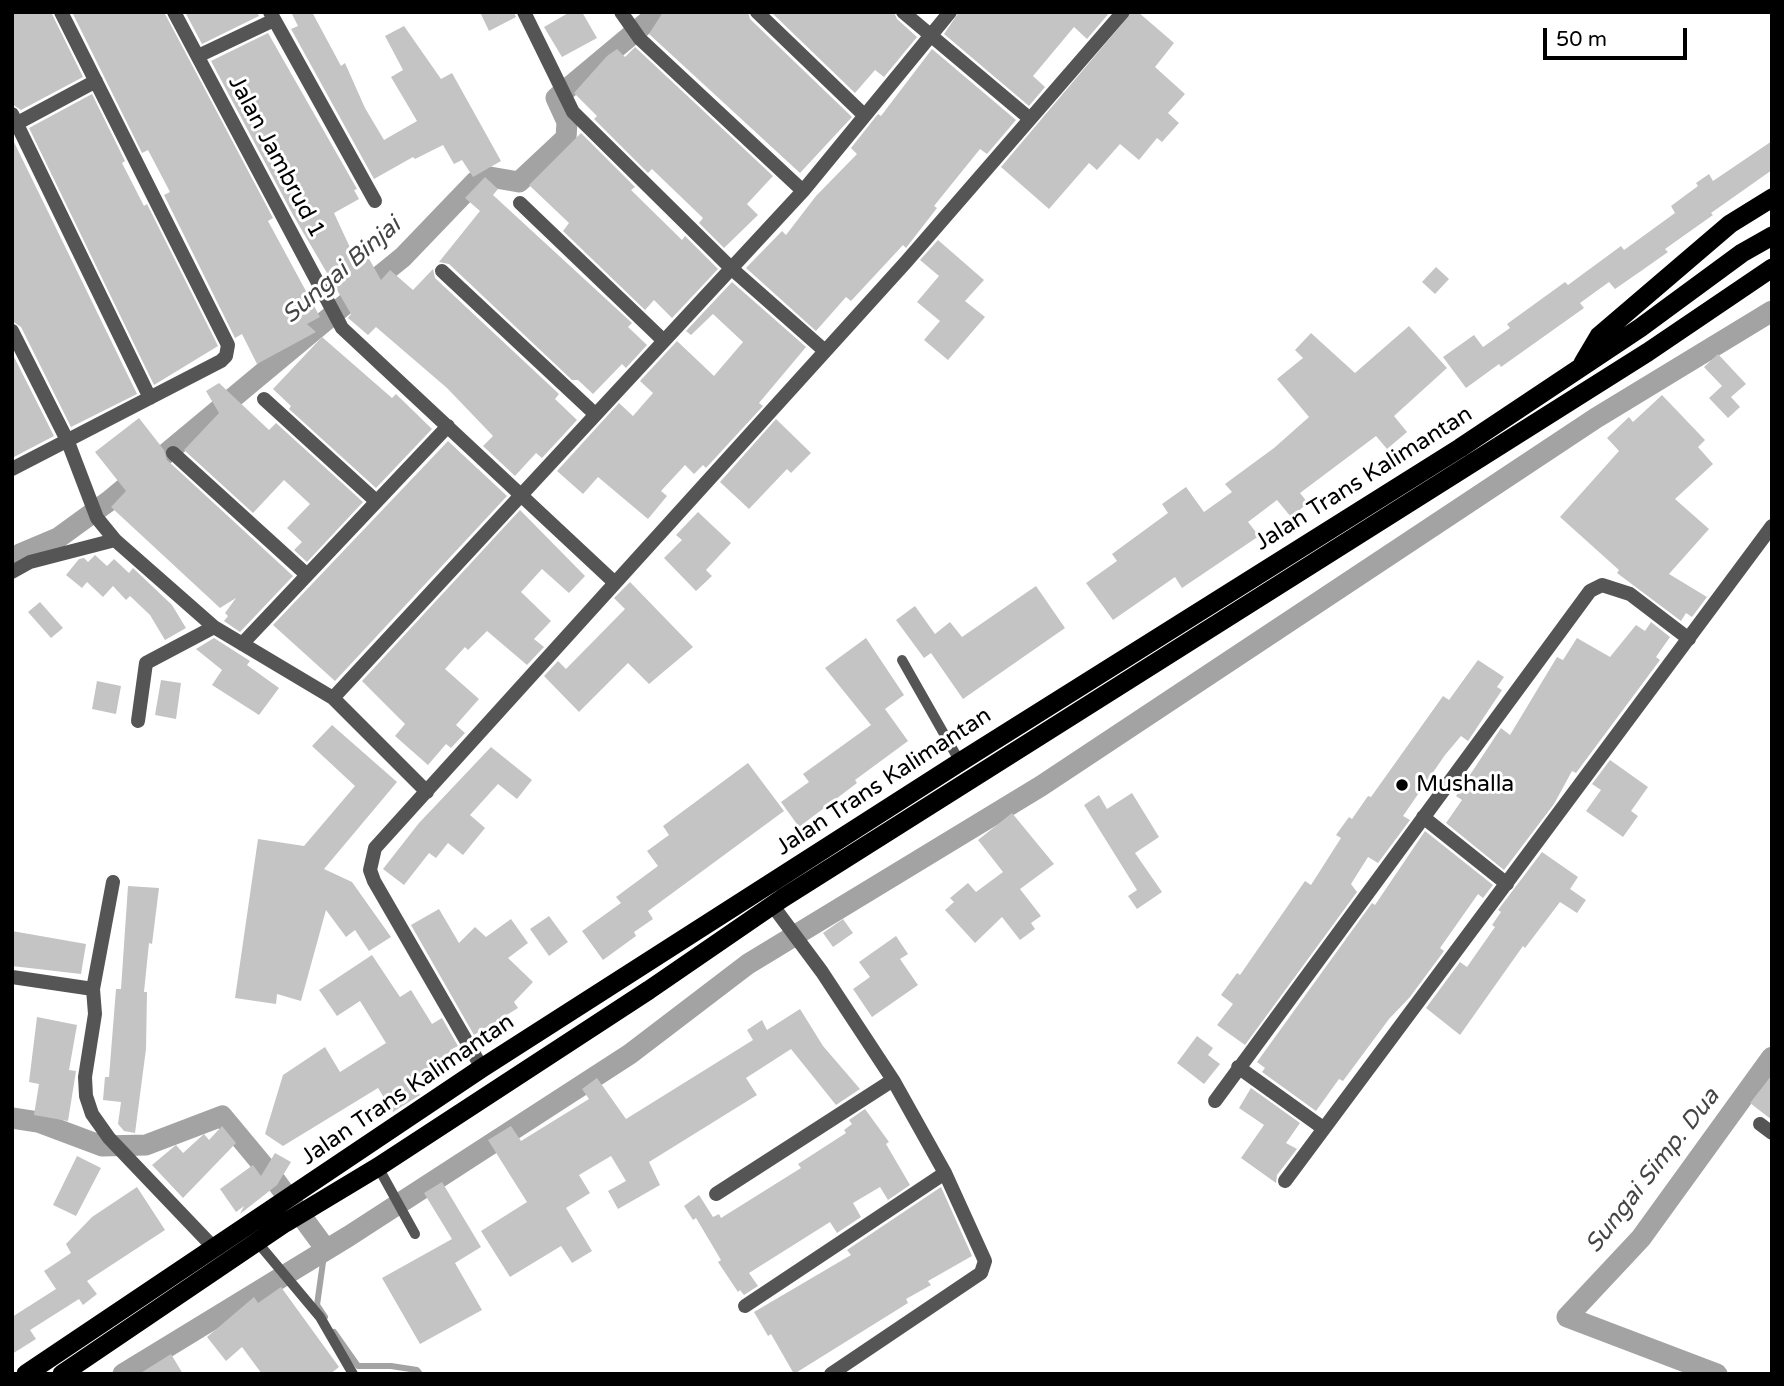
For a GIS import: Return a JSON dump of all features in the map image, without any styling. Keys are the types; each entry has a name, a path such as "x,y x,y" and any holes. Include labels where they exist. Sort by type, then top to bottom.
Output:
{"highway":[{"path":"1578,370 1599,336 1731,224 1772,198"},
{"name":"Jalan Trans Kalimantan","path":"62,1374 258,1243 314,1182 482,1068 960,762 1449,455 1578,370 1742,253 1772,236"},
{"name":"Jalan Trans Kalimantan","path":"26,1374 215,1249 280,1216 328,1198 382,1172 776,910 1648,352 1772,268"}],"street":[{"path":"12,469 220,361 228,345 61,12"},
{"name":"Jalan Jambrud 1","path":"174,12 342,328 615,583"},
{"path":"524,12 573,112 732,269 825,351"},
{"path":"757,12 864,115"},
{"path":"902,12 1029,118"},
{"path":"333,698 803,191 950,12"},
{"path":"482,1068 370,870 375,848 906,262 1123,12"},
{"path":"198,56 272,16 374,201"},
{"path":"624,17 640,39 803,191"},
{"path":"96,82 14,121 150,398"},
{"path":"520,203 664,341"},
{"path":"442,271 595,414"},
{"path":"12,331 68,442 97,518 115,540 214,626 333,698 427,792"},
{"path":"264,399 376,501"},
{"path":"242,644 448,426"},
{"path":"173,453 306,574"},
{"path":"1285,1181 1772,526"},
{"path":"13,571 30,562 115,540"},
{"path":"1215,1101 1590,591 1602,586 1630,594 1689,639"},
{"path":"138,721 146,663 214,626"},
{"path":"1423,817 1507,884"},
{"path":"113,882 93,989 95,1014 85,1077 86,1096 92,1114 109,1138 215,1249"},
{"path":"776,910 822,972 893,1080 945,1173 985,1261 981,1273 831,1374"},
{"path":"12,977 93,989"},
{"path":"1238,1068 1323,1128"},
{"path":"716,1194 893,1080"},
{"path":"746,1306 945,1173"}],"lane":[{"path":"902,660 960,762"},
{"path":"382,1172 415,1234"},
{"path":"258,1243 320,1317 353,1374"}],"building":[{"path":"12,12 51,12 83,77 21,110 12,104"},
{"path":"72,12 164,12 273,218 268,221 320,317 307,324 316,332 257,364 242,334 235,338 164,195 170,192 148,150 142,153"},
{"path":"185,12 257,12 259,16 202,44"},
{"path":"291,12 312,12 341,66 345,63 365,108 384,140 417,121 391,77 403,70 385,36 404,26 441,79 452,73 501,161 473,177 462,160 454,164 443,145 415,159 413,157 374,179 291,29 298,26"},
{"path":"480,12 514,12 516,17 489,31"},
{"path":"570,12 582,12 597,38 562,57 544,27"},
{"path":"663,12 748,12 750,19 852,117 800,173 649,34"},
{"path":"771,12 894,12 897,19 917,37 884,77 875,70 855,93"},
{"path":"959,12 1110,12 1087,39 1074,27 1033,76 1045,87 1029,106 944,34"},
{"path":"1132,12 1138,12 1174,43 1155,67 1185,94 1168,113 1179,123 1162,142 1157,138 1139,160 1120,144 1097,170 1089,163 1049,209 1001,167"},
{"path":"268,33 357,189 354,190 359,199 334,213 353,254 363,248 381,280 390,270 413,290 433,269 435,278 559,394 555,399 577,420 542,458 536,453 515,476 483,446 493,436 447,388 376,327 368,335 348,318 351,314 293,215 211,61"},
{"path":"635,47 773,176 747,204 758,215 724,248 699,223 703,218 652,169 648,173 594,119 597,116 574,93 607,56 617,49 625,57"},
{"path":"932,49 1016,120 987,154 980,149 934,206 937,208 906,248 903,245 851,301 846,297 816,331 746,268 782,231 786,235 816,196 857,154 851,148 878,114 881,116"},
{"path":"92,94 125,161 122,163 144,206 147,204 218,346 154,385 29,128"},
{"path":"581,133 635,187 631,190 682,240 685,236 718,269 672,318 654,300 645,310 563,231 569,223 529,185"},
{"path":"12,138 137,394 71,427 21,327 12,321"},
{"path":"1772,141 1772,170 1711,213 1713,215 1665,249 1668,252 1641,271 1615,289 1609,282 1580,303 1584,308 1501,367 1499,364 1466,388 1443,357 1474,335 1483,347 1510,328 1507,324 1565,282 1568,285 1621,246 1624,250 1675,213 1671,206 1698,186 1696,183 1709,174 1713,181"},
{"path":"485,177 498,189 493,195 632,323 628,327 647,345 626,368 622,364 593,394 578,380 572,380 449,264 439,262 480,211 465,198"},
{"path":"938,240 984,280 965,301 985,317 948,360 924,340 940,321 917,302 939,276 920,260"},
{"path":"1436,267 1449,279 1435,294 1422,282"},
{"path":"732,282 806,347 759,403 763,406 706,468 703,465 694,474 685,465 661,491 667,496 648,519 598,477 583,494 557,471 619,403 633,416 653,393 640,381 677,341 714,376 743,342 713,314 691,335 686,331"},
{"path":"1409,326 1447,368 1394,416 1407,432 1387,449 1376,436 1300,493 1308,503 1291,517 1277,500 1248,522 1259,536 1182,588 1175,577 1113,620 1086,583 1117,561 1112,554 1168,513 1162,504 1186,487 1204,512 1232,492 1225,484 1274,448 1309,417 1277,379 1303,358 1295,350 1311,333 1355,373"},
{"path":"322,337 392,398 396,394 432,429 376,488 289,409 291,406 273,389"},
{"path":"12,353 54,436 12,458"},
{"path":"1718,354 1746,384 1731,397 1740,407 1728,418 1709,398 1722,386 1704,367"},
{"path":"219,383 269,430 276,423 363,502 307,562 294,550 302,542 287,528 310,504 284,480 253,513 184,450 219,413 206,391"},
{"path":"1662,395 1705,440 1698,447 1713,464 1675,499 1709,529 1669,574 1707,597 1692,617 1686,613 1681,621 1617,573 1619,570 1560,517 1619,451 1607,438 1629,417 1633,422"},
{"path":"139,418 164,450 167,460 293,576 240,632 224,621 228,616 225,613 236,598 220,608 111,507 126,491 95,452"},
{"path":"776,419 811,453 791,473 787,469 749,509 720,482"},
{"path":"448,441 507,496 335,681 273,625"},
{"path":"520,510 585,576 569,593 542,569 521,592 551,621 534,639 544,647 527,665 487,631 468,650 465,647 445,669 479,699 456,725 465,733 451,748 446,744 428,765 395,736 405,724 362,681"},
{"path":"698,512 731,543 706,570 712,576 696,591 664,558 682,540 676,535"},
{"path":"95,555 107,566 114,559 129,573 133,568 172,605 186,628 165,640 150,615 130,596 126,600 113,586 103,597 87,582 82,588 66,575 79,559 84,558 88,562"},
{"path":"630,582 693,647 649,684 628,663 579,712 544,676 558,661 566,669 625,609 614,598"},
{"path":"1036,586 1065,628 963,699 931,653 924,658 896,620 915,606 935,634 950,622 962,637"},
{"path":"40,602 63,628 51,638 28,612"},
{"path":"1651,622 1670,637 1656,657 1660,660 1576,773 1572,771 1554,804 1504,870 1446,823 1462,800 1456,796 1501,728 1510,735 1557,657 1563,660 1577,638 1610,657 1636,625 1645,631"},
{"path":"214,638 250,661 247,665 279,688 259,715 212,685 222,670 196,649"},
{"path":"866,638 904,695 885,709 908,741 855,780 857,783 799,827 781,802 809,782 803,774 871,725 825,668"},
{"path":"1478,660 1504,677 1497,687 1502,690 1468,741 1461,736 1445,755 1403,816 1410,820 1378,863 1368,857 1351,884 1357,892 1245,1045 1217,1025 1233,1004 1221,995 1237,973 1240,975 1305,881 1311,885 1341,838 1336,835 1349,817 1352,819 1368,796 1371,797 1443,696 1449,700"},
{"path":"161,680 181,683 176,719 155,715"},
{"path":"97,681 121,686 116,714 92,709"},
{"path":"332,725 397,782 324,869 352,882 391,937 369,951 355,930 346,937 326,910 301,1001 277,994 276,1004 235,998 258,839 304,846 355,786 312,746"},
{"path":"491,747 532,780 517,799 498,784 470,815 485,828 463,855 448,843 436,858 429,853 404,885 383,869 419,823"},
{"path":"1610,760 1648,787 1631,811 1638,816 1623,837 1586,811 1601,790 1592,784"},
{"path":"748,763 784,811 648,911 653,919 634,932 636,936 603,960 582,931 621,903 616,897 658,866 647,851 669,835 663,826"},
{"path":"1132,793 1159,837 1135,853 1162,892 1137,909 1128,896 1137,890 1084,805 1099,795 1107,809"},
{"path":"1012,813 1054,864 1020,889 1041,916 1031,923 1035,929 1020,940 1002,917 975,943 945,910 954,902 950,898 968,883 976,892 1003,872 978,840"},
{"path":"1425,831 1493,885 1483,898 1478,894 1440,948 1444,951 1410,997 1389,1019 1343,1081 1339,1079 1316,1111 1262,1072 1265,1068 1257,1062 1372,903 1375,905"},
{"path":"1542,852 1578,877 1570,889 1586,900 1577,913 1560,902 1525,948 1523,946 1460,1035 1426,1008 1460,962 1467,967 1495,927 1492,925 1501,912 1498,910"},
{"path":"128,886 159,888 144,992 147,992 146,1049 135,1133 124,1131 118,1124 121,1102 103,1100 105,1077 109,1077 116,989 121,989"},
{"path":"439,909 459,943 475,927 486,937 511,919 528,943 508,958 533,982 514,1002 518,1008 474,1035 411,925"},
{"path":"549,916 568,942 549,956 530,929"},
{"path":"843,919 853,933 833,947 823,933"},
{"path":"12,931 86,944 81,974 12,966"},
{"path":"896,936 908,954 900,959 918,985 872,1017 853,989 870,977 859,962"},
{"path":"372,955 400,997 411,990 432,1024 442,1018 458,1046 450,1050 452,1054 411,1080 420,1095 393,1112 378,1088 283,1146 265,1134 283,1075 325,1047 340,1072 386,1043 360,1001 337,1016 319,990"},
{"path":"800,1009 823,1046 860,1089 836,1105 791,1049 746,1078 757,1095 649,1162 660,1185 618,1209 608,1191 626,1181 611,1156 579,1175 590,1193 566,1208 592,1251 572,1263 561,1246 510,1277 481,1231 527,1202 488,1140 511,1126 521,1141 589,1099 582,1089 597,1078 626,1119 753,1040 747,1030 762,1020 767,1030"},
{"path":"37,1017 77,1025 69,1070 76,1071 68,1121 34,1115 39,1084 29,1082"},
{"path":"1197,1036 1213,1048 1208,1055 1220,1064 1204,1084 1177,1063"},
{"path":"1772,1075 1772,1120 1750,1103"},
{"path":"1251,1088 1300,1123 1286,1143 1297,1149 1277,1175 1276,1183 1241,1158 1264,1125 1239,1108"},
{"path":"865,1109 889,1142 886,1144 910,1185 888,1200 880,1187 853,1203 861,1217 837,1233 830,1222 749,1273 758,1286 744,1295 740,1290 738,1292 718,1262 721,1260 696,1218 693,1220 684,1206 699,1195 713,1217 719,1214 721,1218 801,1168 798,1164 846,1133 844,1130 852,1124 849,1120"},
{"path":"222,1126 236,1143 183,1198 152,1165 176,1145 183,1153 204,1134 209,1140"},
{"path":"275,1153 291,1162 277,1185 240,1214 244,1206 236,1212 220,1189 253,1165 261,1176"},
{"path":"77,1156 101,1168 76,1216 53,1205"},
{"path":"442,1182 481,1247 455,1263 482,1310 420,1344 382,1278 452,1239 424,1193"},
{"path":"137,1187 165,1230 87,1281 97,1294 83,1305 79,1299 30,1330 36,1339 12,1354 12,1317 56,1289 44,1271 71,1253 66,1244 92,1217"},
{"path":"941,1187 972,1256 928,1281 931,1285 906,1299 908,1303 794,1374 771,1334 768,1336 754,1312 851,1255 847,1250"},
{"path":"281,1287 339,1367 330,1374 262,1374 242,1347 226,1361 207,1337 254,1297 258,1303"},
{"path":"171,1354 183,1374 139,1374"}],"waterway":[{"name":"Sungai Binjai","path":"12,566 20,554 58,538 109,501 403,257 475,182 490,177 519,182 566,138 567,122 556,98 659,12"},
{"path":"123,1374 349,1236 630,1054 748,964 1041,786 1596,418 1772,311"},
{"name":"Sungai Simp. Dua","path":"1717,1374 1567,1317 1641,1238 1772,1057"},
{"path":"12,1118 38,1122 102,1146 146,1145 222,1116 272,1176 325,1248"},
{"path":"325,1248 317,1305 325,1317"},
{"path":"334,1332 358,1366 391,1366 417,1370 420,1374"}],"place":[{"name":"Mushalla","path":"1402,785"}]}
